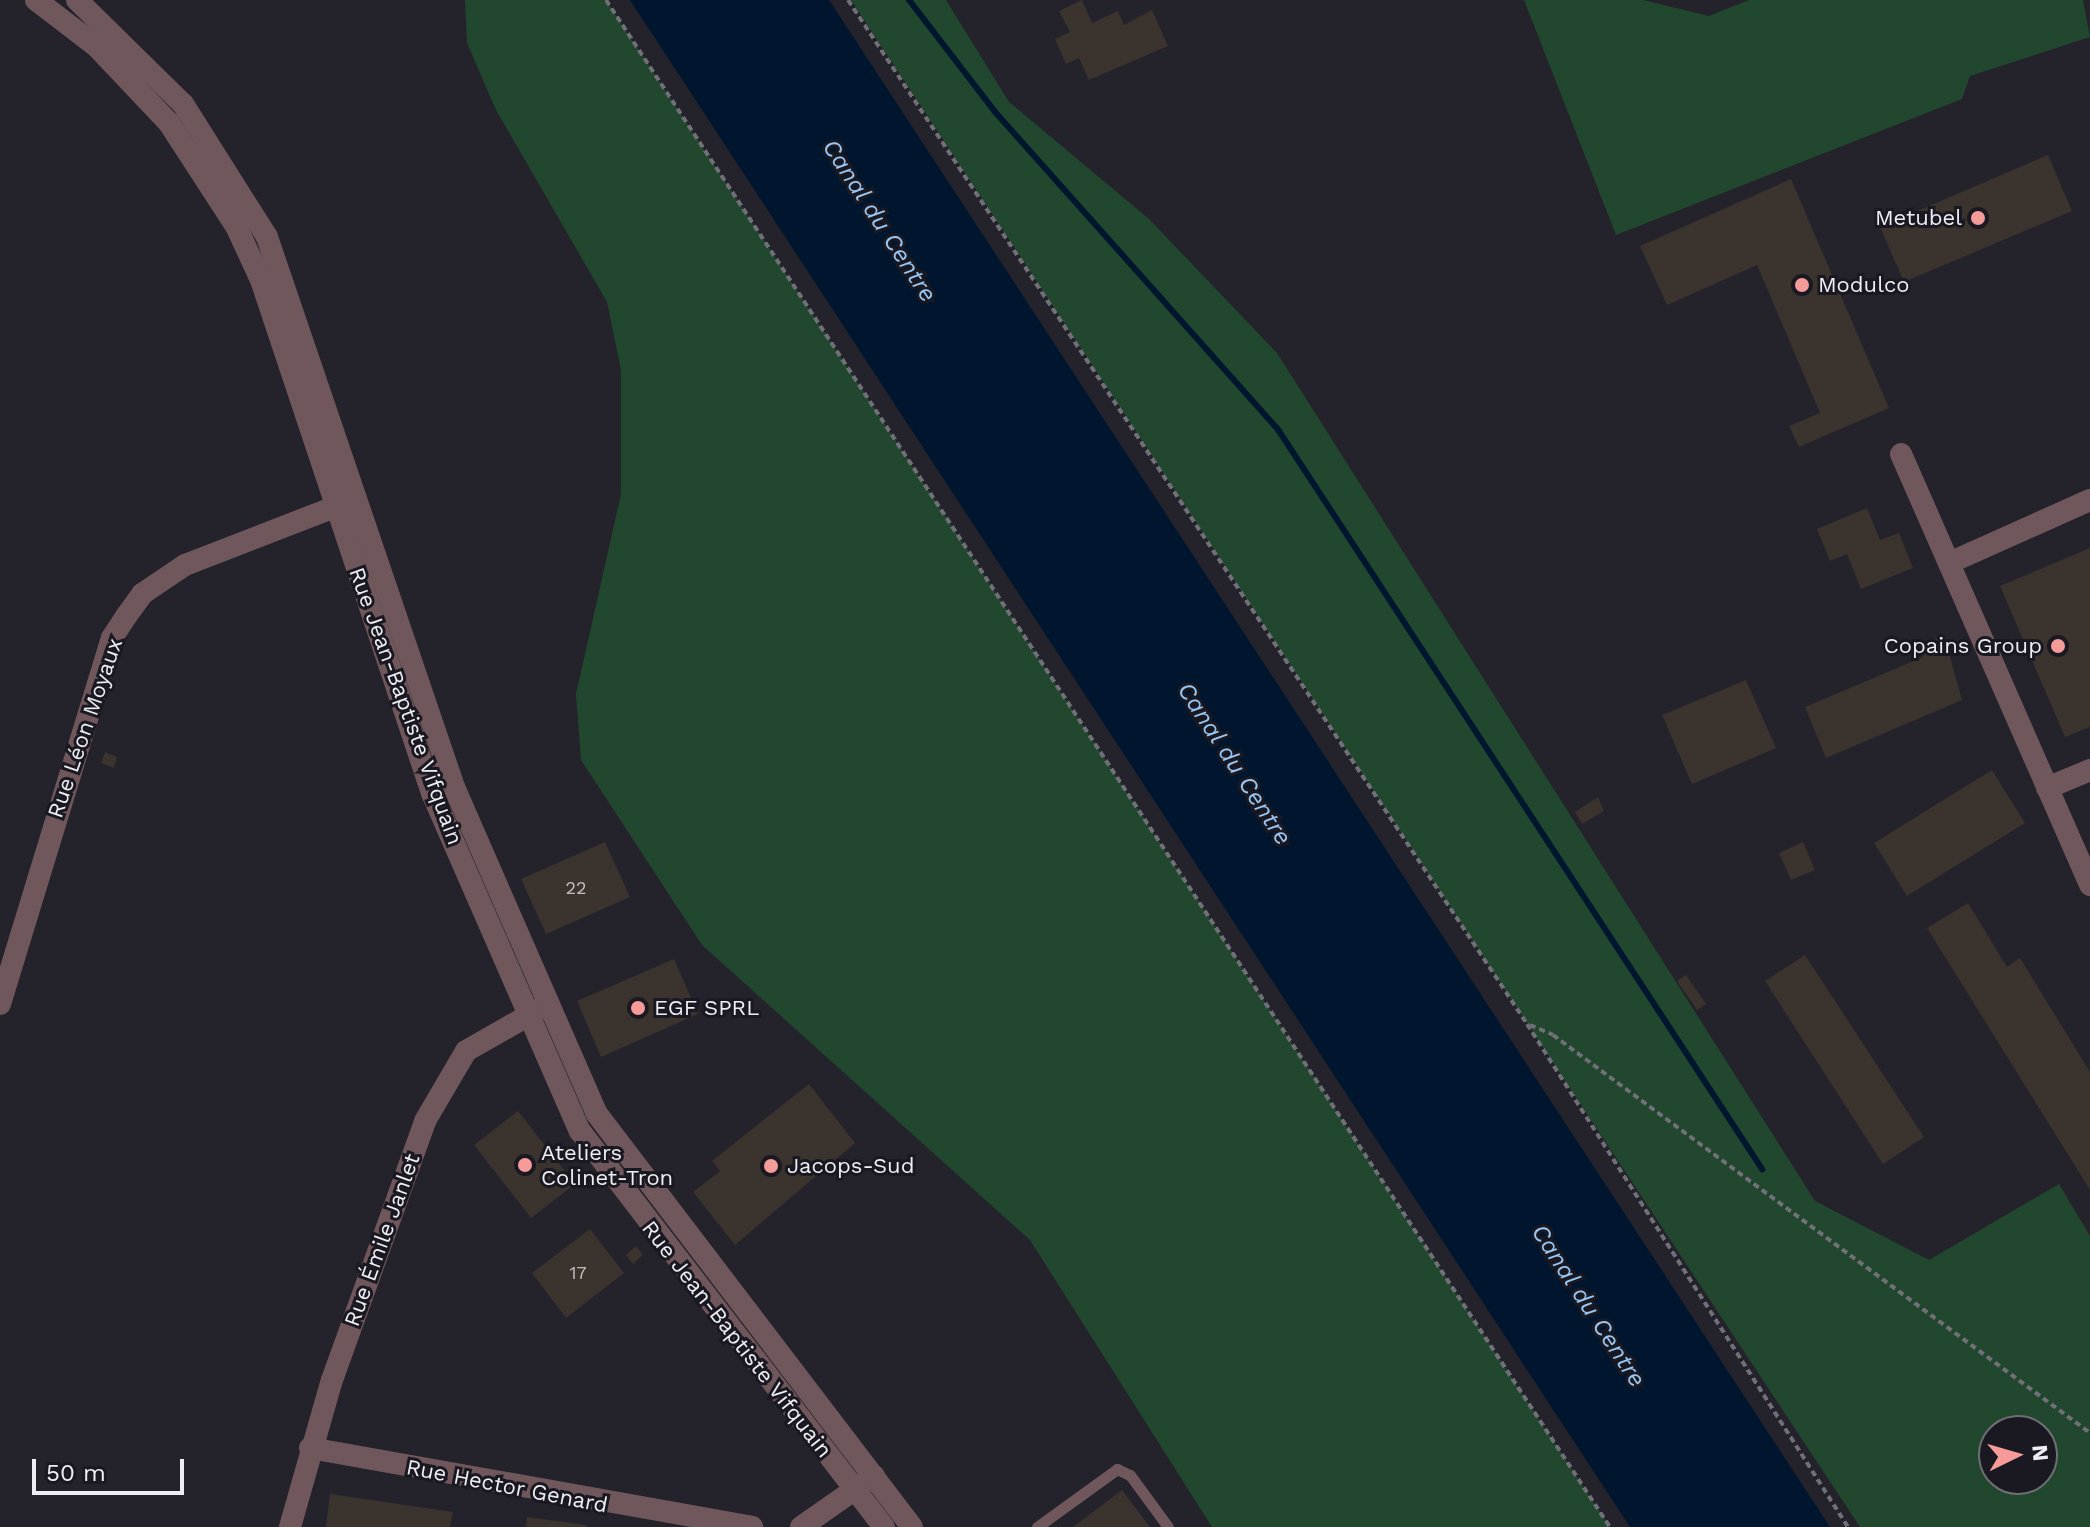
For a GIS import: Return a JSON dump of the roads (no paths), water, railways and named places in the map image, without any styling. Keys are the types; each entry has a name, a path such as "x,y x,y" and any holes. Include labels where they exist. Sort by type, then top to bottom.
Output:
{"street":[{"name":"Rue Jean-Baptiste Vifquain","path":"36,0 120,69 221,199 261,280 432,793 538,1010 627,1161 912,1527"},
{"name":"Rue Jean-Baptiste Vifquain","path":"77,0 183,104 241,187 290,292 454,787 591,1150 884,1527"},
{"path":"1901,454 2090,885"},
{"name":"Rue Léon Moyaux","path":"0,1004 112,638 127,615 142,594 185,565 358,498"},
{"path":"1949,563 2090,500"},
{"path":"2047,788 2090,770"},
{"name":"Rue Émile Janlet","path":"290,1527 310,1448 425,1121 466,1051 538,1010"},
{"name":"Rue Hector Genard","path":"310,1448 752,1527"},
{"path":"801,1527 856,1492 874,1476"}],"lane":[{"path":"1037,1527 1117,1469 1130,1475 1168,1527"}],"water":[{"name":"Canal du Centre","path":"630,0 829,0 1830,1527 1630,1527"}],"waterway":[{"path":"909,0 996,113 1277,428 1762,1169"}],"place":[{"name":"Metubel","path":"1978,218"},
{"name":"Modulco","path":"1802,285"},
{"name":"Copains Group","path":"2058,646"},
{"name":"EGF SPRL","path":"638,1008"},
{"name":"Ateliers Colinet-Tron","path":"525,1165"},
{"name":"Jacops-Sud","path":"771,1166"}]}
